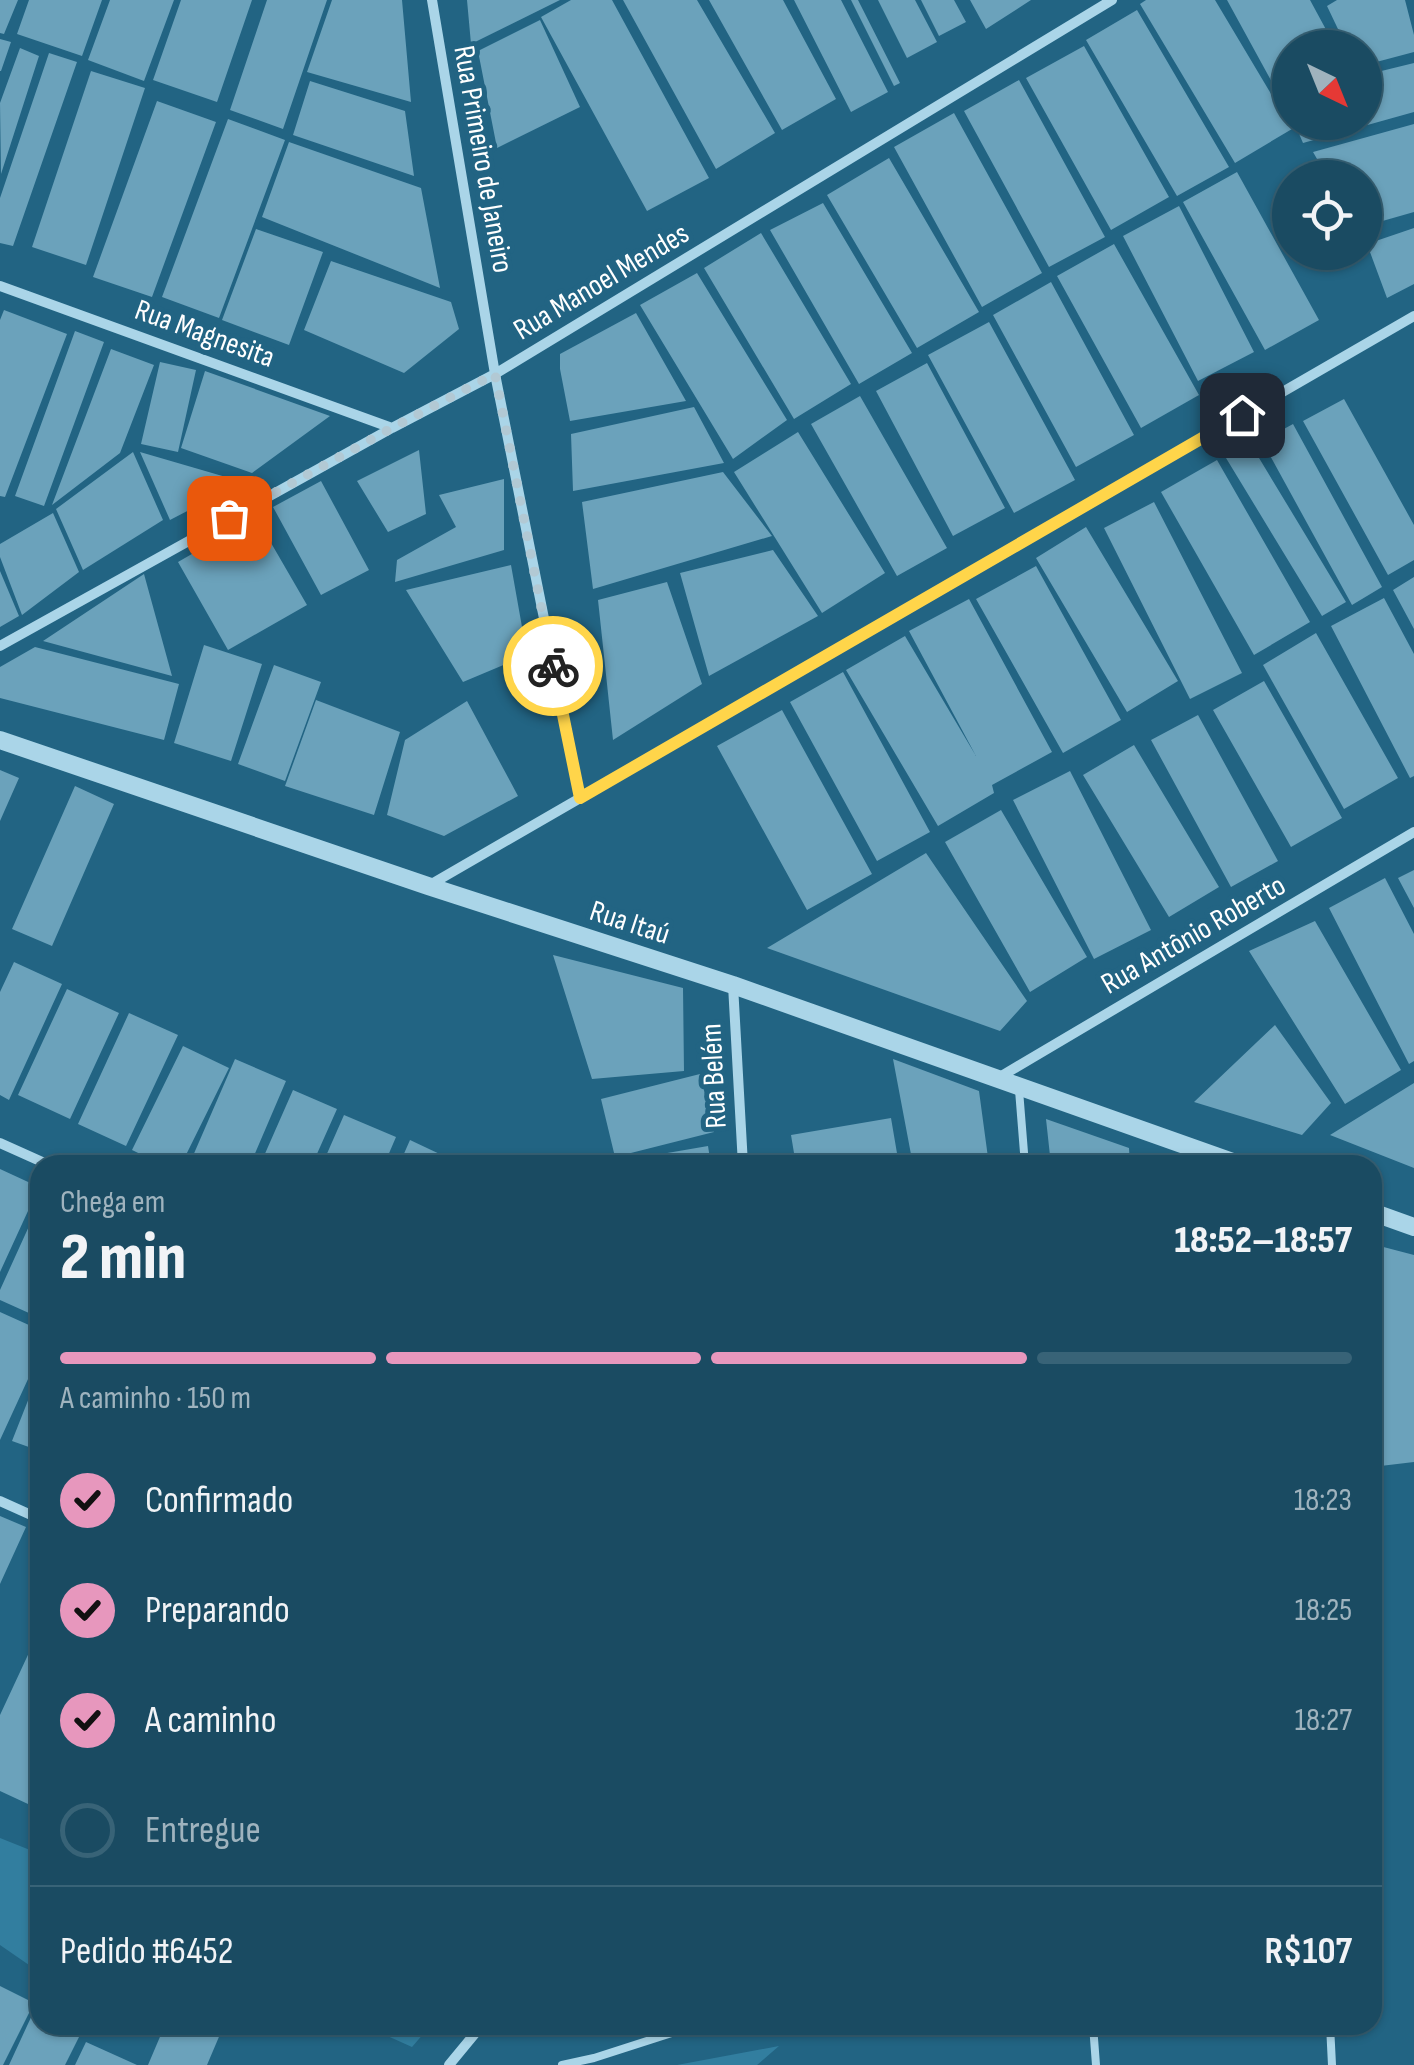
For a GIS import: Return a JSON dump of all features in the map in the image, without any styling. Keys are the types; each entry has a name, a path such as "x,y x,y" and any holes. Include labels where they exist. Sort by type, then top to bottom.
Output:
{"street":[{"name":"Rua Primeiro de Janeiro","path":"432,0 495,374 580,798"},
{"name":"Rua Manoel Mendes","path":"0,646 495,374 1112,0"},
{"name":"Rua Magnesita","path":"0,286 392,428"},
{"path":"428,886 1414,316"},
{"name":"Rua Itaú","path":"0,740 733,985 1212,1155"},
{"name":"Rua Antônio Roberto","path":"997,1078 1414,832"},
{"name":"Rua Belém","path":"733,985 742,1155"},
{"path":"0,1143 30,1156"},
{"path":"1382,1216 1414,1227"},
{"path":"0,1500 30,1514"},
{"path":"449,2065 474,2035"}],"lane":[{"path":"1019,1086 1024,1155"},
{"path":"562,2065 666,2035"},
{"path":"1094,2035 1096,2065"},
{"path":"1330,2035 1332,2065"}],"shaded area":[{"path":"0,1838 30,1850 30,1964 0,1945"},
{"path":"385,2035 422,2035 412,2047"},
{"path":"779,2046 757,2065 677,2065"}],"building":[{"path":"0,0 18,0 4,34 0,33"},
{"path":"29,0 102,0 82,56 17,34"},
{"path":"110,0 174,0 144,81 88,60"},
{"path":"181,0 252,0 217,102 153,80"},
{"path":"267,0 327,0 283,129 230,110"},
{"path":"332,0 402,0 411,102 307,72"},
{"path":"467,0 560,0 471,44"},
{"path":"571,0 612,0 709,178 647,211 541,17"},
{"path":"623,0 697,0 775,133 716,169"},
{"path":"709,0 783,0 836,99 782,130"},
{"path":"794,0 841,0 888,92 851,112"},
{"path":"851,0 858,0 900,83 894,86"},
{"path":"878,0 915,0 937,42 907,58"},
{"path":"921,0 954,0 966,22 939,36"},
{"path":"970,0 1031,0 986,29"},
{"path":"1146,0 1215,0 1272,95 1274,140 1235,163 1140,4"},
{"path":"1227,0 1310,0 1326,30 1272,30 1272,82"},
{"path":"1337,0 1405,0 1414,52 1382,60 1382,30 1338,30 1327,6"},
{"path":"1137,10 1229,167 1177,196 1086,40"},
{"path":"540,20 580,107 497,148 478,51"},
{"path":"0,39 11,42 1,71 0,71"},
{"path":"1084,46 1169,197 1111,230 1026,78"},
{"path":"20,48 39,56 1,174 0,103"},
{"path":"49,53 77,62 13,246 0,243 0,198"},
{"path":"1414,63 1414,112 1382,121 1382,71"},
{"path":"91,71 145,88 86,265 32,247"},
{"path":"1019,80 1105,237 1049,267 964,111"},
{"path":"310,81 405,111 414,176 293,135"},
{"path":"157,101 216,122 152,297 93,277"},
{"path":"954,113 1042,273 982,307 894,147"},
{"path":"228,119 285,140 219,318 162,297"},
{"path":"1414,124 1414,212 1382,221 1382,160 1318,160 1313,152 1356,140 1382,140 1382,133"},
{"path":"289,142 421,188 440,288 262,217"},
{"path":"889,158 979,312 917,348 827,195"},
{"path":"1237,172 1272,235 1272,270 1291,270 1319,320 1265,350 1183,202"},
{"path":"823,203 912,353 859,384 770,230"},
{"path":"1179,206 1254,352 1198,381 1123,236"},
{"path":"1414,228 1414,284 1387,298 1377,270 1382,270 1382,239"},
{"path":"256,229 323,252 289,345 222,320"},
{"path":"761,233 851,384 794,419 704,268"},
{"path":"1114,244 1199,395 1141,428 1057,276"},
{"path":"331,261 451,302 459,329 404,373 304,330"},
{"path":"697,273 787,420 733,459 640,305"},
{"path":"1051,282 1134,435 1076,467 993,315"},
{"path":"4,310 67,334 5,497 0,496 0,320"},
{"path":"636,313 686,401 570,421 560,354"},
{"path":"989,322 1075,480 1014,513 928,355"},
{"path":"75,331 104,342 44,506 15,496"},
{"path":"111,349 154,365 120,453 52,505"},
{"path":"160,362 196,370 178,452 141,444"},
{"path":"927,363 1005,508 953,536 876,391"},
{"path":"205,371 330,416 252,473 181,448"},
{"path":"860,396 947,548 897,576 811,424"},
{"path":"1344,399 1414,525 1414,560 1388,575 1303,421"},
{"path":"694,407 724,463 573,491 571,434"},
{"path":"1293,424 1382,587 1352,605 1262,441"},
{"path":"798,432 885,573 822,613 734,472"},
{"path":"1250,443 1346,602 1322,616 1226,458"},
{"path":"419,450 426,514 388,532 357,481"},
{"path":"133,452 163,520 83,570 56,509"},
{"path":"140,452 243,482 170,520"},
{"path":"1217,460 1310,622 1254,655 1161,492"},
{"path":"723,472 772,536 593,589 582,502"},
{"path":"504,479 504,550 395,582 397,560 456,527 439,495"},
{"path":"321,481 369,570 321,595 273,507"},
{"path":"1154,502 1242,673 1190,699 1104,528"},
{"path":"53,513 79,572 22,615 0,557 0,544"},
{"path":"256,517 307,605 228,650 178,562"},
{"path":"1086,527 1178,681 1127,712 1036,558"},
{"path":"773,550 818,616 709,676 680,573"},
{"path":"511,565 527,655 463,682 406,590"},
{"path":"1036,566 1121,720 1063,753 976,599"},
{"path":"0,571 19,616 0,627"},
{"path":"144,574 172,676 43,641"},
{"path":"1414,577 1414,629 1393,590"},
{"path":"667,582 702,684 613,740 598,600"},
{"path":"1384,598 1414,654 1414,776 1410,778 1331,626"},
{"path":"969,599 1052,752 992,785 994,793 938,826 846,670 905,636 976,756 909,631"},
{"path":"1316,633 1398,778 1344,809 1263,665"},
{"path":"204,645 262,664 231,761 174,743"},
{"path":"35,647 179,684 164,740 0,698 0,667"},
{"path":"274,665 321,682 285,781 238,764"},
{"path":"843,672 930,832 877,861 790,702"},
{"path":"1264,681 1342,818 1291,847 1213,710"},
{"path":"316,700 400,732 374,815 285,786"},
{"path":"467,701 518,796 444,836 387,815 405,740"},
{"path":"782,710 872,874 807,910 717,746"},
{"path":"1198,715 1278,861 1231,887 1151,740"},
{"path":"1134,745 1219,887 1169,917 1083,775"},
{"path":"0,770 19,778 0,821"},
{"path":"1070,771 1151,930 1094,959 1013,800"},
{"path":"75,786 114,804 52,946 12,929"},
{"path":"1001,810 1087,957 1030,992 945,842"},
{"path":"926,853 1027,1001 1000,1031 767,948"},
{"path":"1414,870 1414,908 1398,878"},
{"path":"1385,878 1414,934 1414,1061 1409,1064 1329,908"},
{"path":"1315,921 1401,1070 1345,1104 1249,951"},
{"path":"553,955 683,988 684,1071 592,1079"},
{"path":"14,962 62,984 9,1100 0,1095 0,992"},
{"path":"67,989 119,1013 70,1119 18,1095"},
{"path":"129,1013 178,1035 126,1146 78,1124"},
{"path":"1275,1025 1331,1103 1302,1135 1194,1102"},
{"path":"183,1046 229,1068 186,1155 142,1155 132,1150"},
{"path":"235,1059 286,1081 254,1155 193,1155"},
{"path":"893,1059 979,1091 988,1155 911,1155"},
{"path":"700,1074 714,1132 615,1155 601,1099"},
{"path":"1414,1083 1414,1168 1330,1135"},
{"path":"293,1090 337,1109 316,1155 264,1155"},
{"path":"344,1115 396,1137 388,1155 326,1155"},
{"path":"891,1118 897,1155 794,1155 791,1135"},
{"path":"1046,1119 1129,1148 1129,1155 1050,1155"},
{"path":"410,1140 442,1155 403,1155"},
{"path":"708,1146 709,1155 656,1155"},
{"path":"0,1169 30,1183 30,1207 0,1272"},
{"path":"30,1224 30,1314 0,1300 0,1290"},
{"path":"1382,1247 1414,1255 1414,1462 1382,1466"},
{"path":"0,1312 30,1326 30,1375 0,1440"},
{"path":"30,1395 30,1447 12,1441"},
{"path":"0,1516 26,1527 0,1584"},
{"path":"30,1650 28,1804 0,1791 0,1715"},
{"path":"0,1986 30,2001 30,2011 0,2065"},
{"path":"30,2020 30,2035 80,2035 65,2065 9,2065"},
{"path":"161,2035 220,2035 207,2065 148,2065"},
{"path":"86,2042 137,2065 75,2065"}],"way so far":[{"path":"229,518 495,374 553,666"}],"route":[{"path":"553,666 580,798 1242,415"}]}
